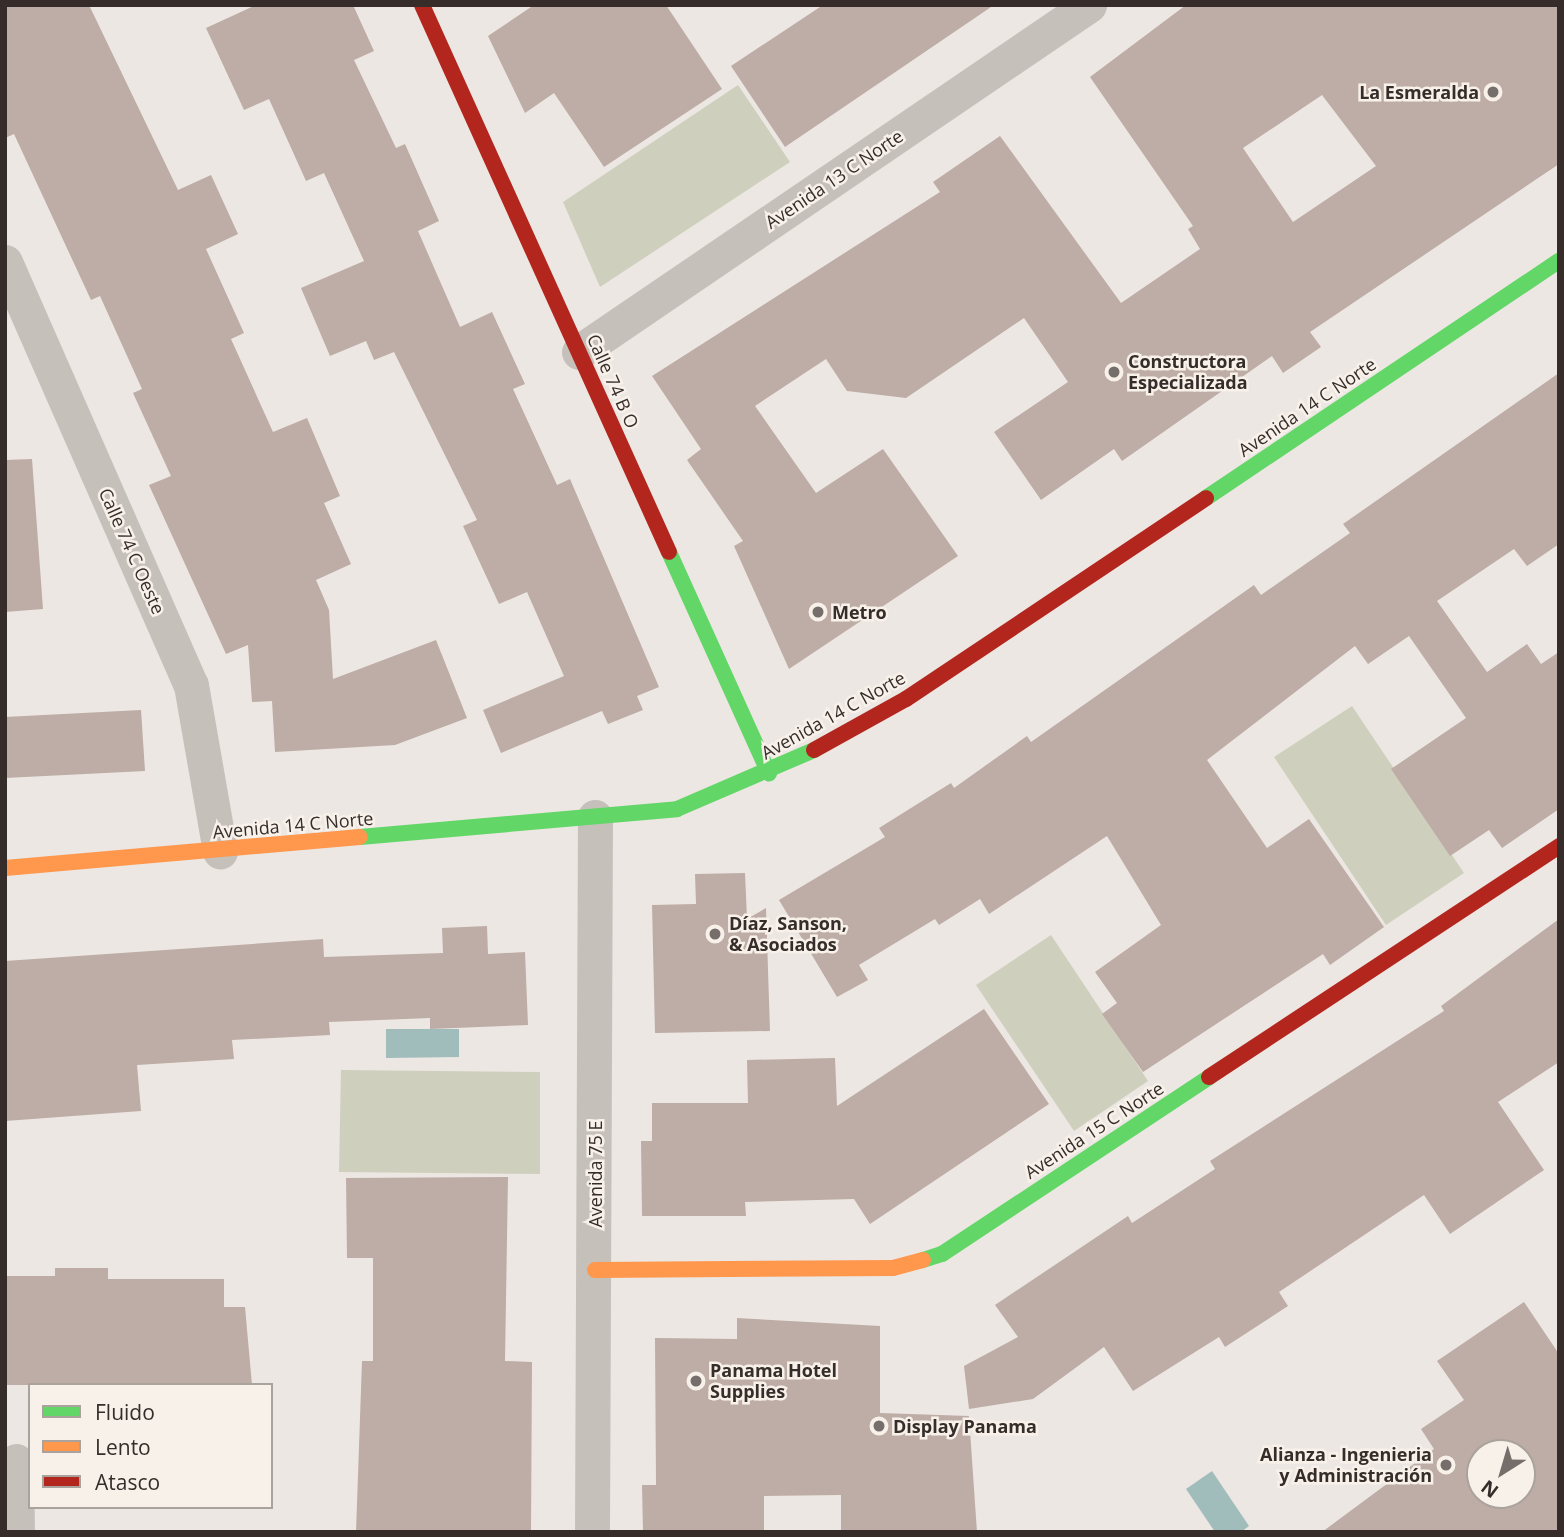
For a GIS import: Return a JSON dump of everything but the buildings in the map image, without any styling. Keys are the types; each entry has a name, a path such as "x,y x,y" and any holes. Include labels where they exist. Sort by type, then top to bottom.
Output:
{"street":[{"name":"Calle 74 B O","path":"422,5 769,773"},
{"name":"Avenida 13 C Norte","path":"579,352 1088,5"},
{"name":"Avenida 14 C Norte","path":"5,868 677,809 769,773 906,699 1559,261"},
{"name":"Calle 74 C Oeste","path":"6,267 191,685 220,851"},
{"name":"Avenida 75 E","path":"592,1532 595,817"},
{"name":"Avenida 15 C Norte","path":"595,1270 893,1268 942,1254 1559,846"},
{"path":"16,1532 17,1461"}],"green space":[{"path":"738,85 790,162 600,287 563,202"},
{"path":"1352,706 1464,873 1386,925 1274,757"},
{"path":"1051,935 1148,1081 1074,1131 976,985"},
{"path":"341,1070 540,1072 540,1174 339,1172"}],"water":[{"path":"386,1029 459,1029 459,1057 386,1058"},
{"path":"1212,1471 1249,1526 1241,1532 1215,1532 1186,1489"}],"traffic: fast":[{"path":"1206,498 1559,261"},
{"path":"669,552 769,773"},
{"path":"360,837 677,809 814,750"},
{"path":"923,1260 942,1254 1209,1077"}],"traffic: slow":[{"path":"5,868 360,837"},
{"path":"595,1270 893,1268 923,1260"}],"traffic: jam":[{"path":"422,5 669,552"},
{"path":"814,750 906,699 1206,498"},
{"path":"1209,1077 1559,846"}],"place":[{"name":"La Esmeralda","path":"1493,92"},
{"name":"Constructora Especializada","path":"1114,372"},
{"name":"Metro","path":"818,612"},
{"name":"Díaz, Sanson, & Asociados","path":"715,934"},
{"name":"Panama Hotel Supplies","path":"696,1381"},
{"name":"Display Panama","path":"879,1426"},
{"name":"Alianza - Ingenieria y Administración","path":"1446,1465"}]}
